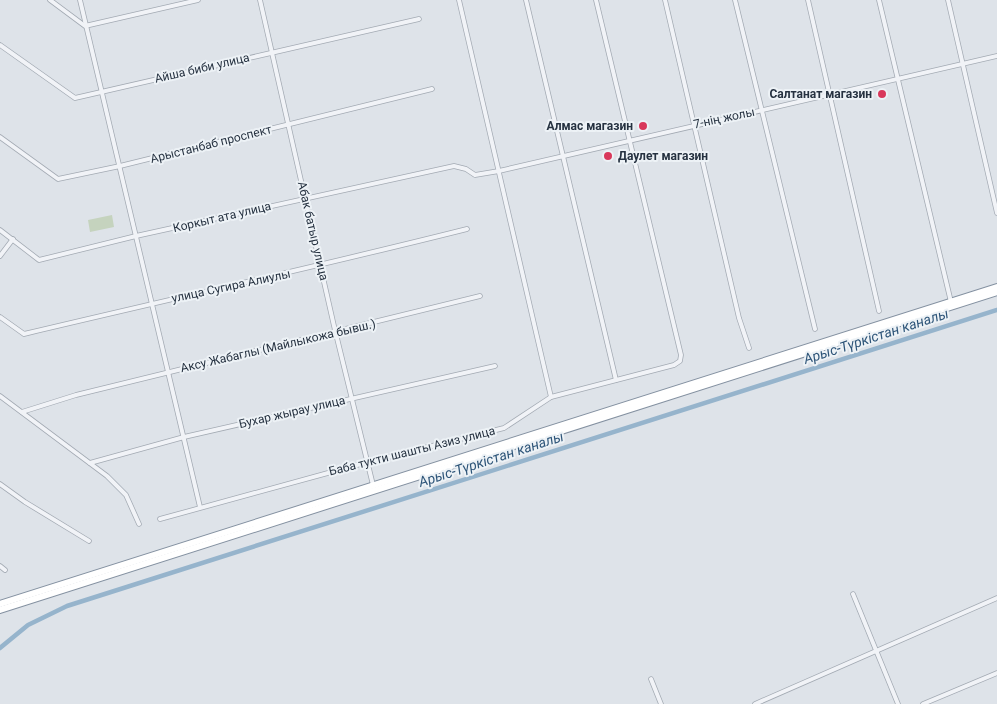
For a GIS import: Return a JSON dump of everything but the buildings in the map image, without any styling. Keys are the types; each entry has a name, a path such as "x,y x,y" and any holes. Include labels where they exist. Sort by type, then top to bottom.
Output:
{"highway":[{"path":"0,604 997,287"},
{"path":"0,610 997,292"}],"street":[{"path":"50,0 85,26 198,0"},
{"path":"80,0 200,507"},
{"name":"Абак батыр улица","path":"260,0 373,485"},
{"path":"459,0 551,397"},
{"path":"526,0 616,380"},
{"path":"596,0 629,139"},
{"path":"665,0 739,318 749,348"},
{"path":"735,0 815,329"},
{"path":"808,0 879,312"},
{"path":"879,0 951,302"},
{"path":"948,0 997,213"},
{"name":"Айша биби улица","path":"0,45 75,98 419,19"},
{"name":"7-нің жолы","path":"454,166 466,169 475,175 997,56"},
{"name":"Арыстанбаб проспект","path":"0,137 58,179 120,166 432,89"},
{"name":"Баба тукти шашты Азиз улица","path":"160,518 368,462 504,428 551,397 674,365 680,361 681,356 629,139"},
{"name":"Коркыт ата улица","path":"0,230 39,260 136,236 454,166"},
{"name":"улица Сугира Алиулы","path":"0,317 24,334 321,266 467,229"},
{"path":"0,256 12,239"},
{"name":"Аксу Жабаглы (Майлыкожа бывш.)","path":"22,412 76,395 480,296"},
{"name":"Бухар жырау улица","path":"90,463 184,436 495,366"},
{"path":"0,396 107,476 126,495 139,524"},
{"path":"0,484 25,502 89,541"},
{"path":"0,566 5,570"},
{"path":"853,594 898,704"},
{"path":"755,704 997,598"},
{"path":"923,704 997,673"},
{"path":"650,680 661,704"}],"green space":[{"path":"112,215 114,227 90,232 88,220"}],"waterway":[{"name":"Арыс-Түркістан каналы","path":"0,648 28,625 67,606 997,310"}],"place":[{"name":"Салтанат магазин","path":"882,94"},
{"name":"Алмас магазин","path":"643,126"},
{"name":"Даулет магазин","path":"608,156"}]}
